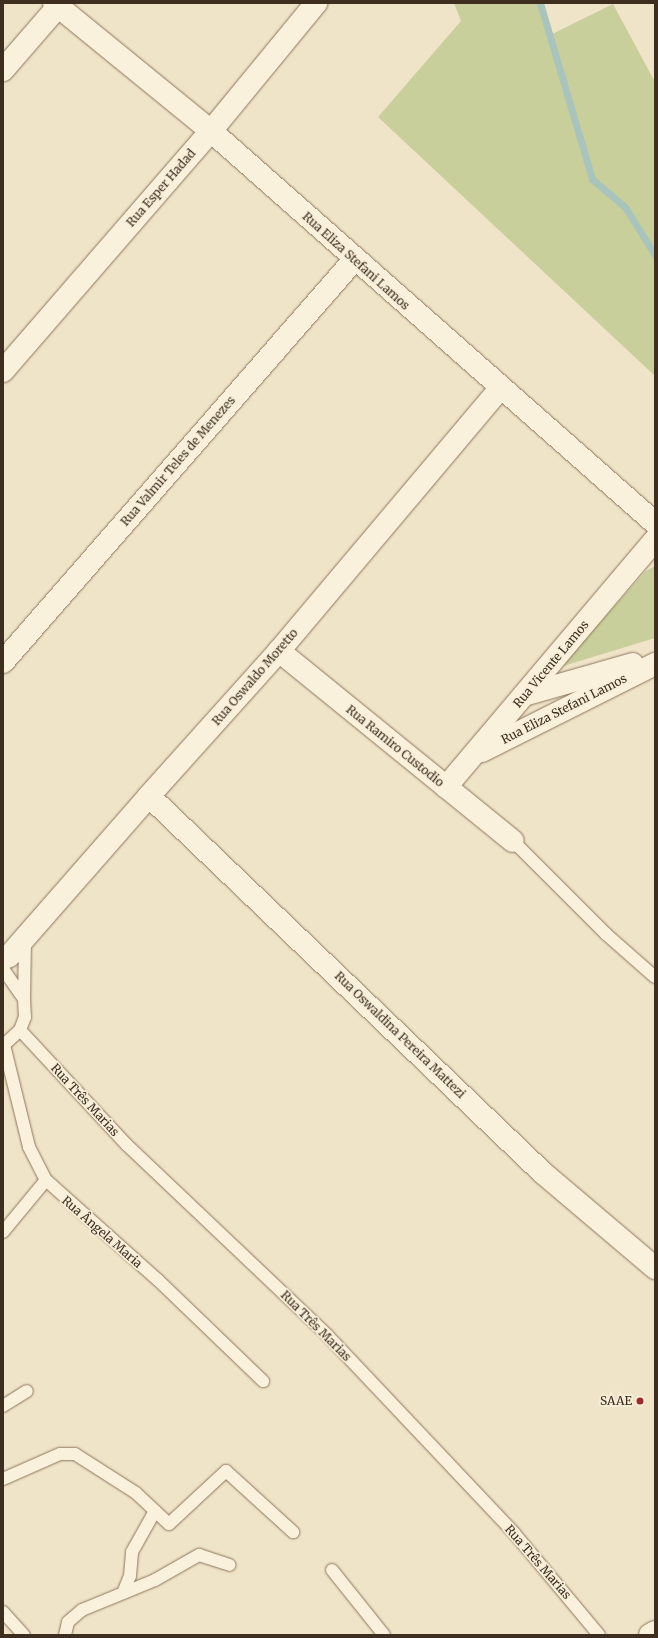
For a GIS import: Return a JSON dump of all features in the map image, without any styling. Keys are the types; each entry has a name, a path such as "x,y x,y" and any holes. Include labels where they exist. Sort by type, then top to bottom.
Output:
{"street":[{"name":"Rua Esper Hadad","path":"3,371 211,131 316,3"},
{"name":"Rua Eliza Stefani Lamos","path":"58,4 211,131 500,389 655,523"},
{"path":"3,70 58,4"},
{"name":"Rua Valmir Teles de Menezes","path":"3,662 354,260"},
{"name":"Rua Oswaldo Moretto","path":"3,959 25,938 149,796 279,651 500,389"},
{"name":"Rua Vicente Lamos","path":"446,787 655,540"},
{"name":"Rua Ramiro Custodio","path":"279,651 513,841"},
{"name":"Rua Eliza Stefani Lamos","path":"524,695 655,658"},
{"name":"Rua Eliza Stefani Lamos","path":"474,755 655,664"},
{"name":"Rua Oswaldina Pereira Mattezi","path":"149,796 543,1173 655,1268"},
{"path":"650,1635 655,1632"}],"lane":[{"path":"513,841 606,934 655,977"},
{"path":"4,1046 20,1030 25,1017 25,938"},
{"path":"3,969 24,998"},
{"name":"Rua Três Marias","path":"20,1030 127,1145 328,1336 514,1533 599,1635"},
{"name":"Rua Ângela Maria","path":"4,1046 29,1147 46,1180 158,1280 263,1380"},
{"path":"3,1232 46,1180"},
{"path":"3,1406 27,1391"},
{"path":"3,1479 60,1454 75,1454 136,1493 169,1524 226,1471 293,1532"},
{"path":"123,1593 130,1576 132,1552 155,1511"},
{"path":"65,1635 68,1622 82,1610 155,1580 199,1555 229,1565"},
{"path":"332,1570 384,1635"},
{"path":"3,1612 24,1635"}],"green space":[{"path":"454,3 540,3 550,35 613,4 655,82 655,376 378,117 461,21"},
{"path":"655,566 655,638 560,667 646,571"}],"waterway":[{"path":"540,3 592,179 625,207 655,255"}],"place":[{"name":"SAAE","path":"640,1401"}]}
